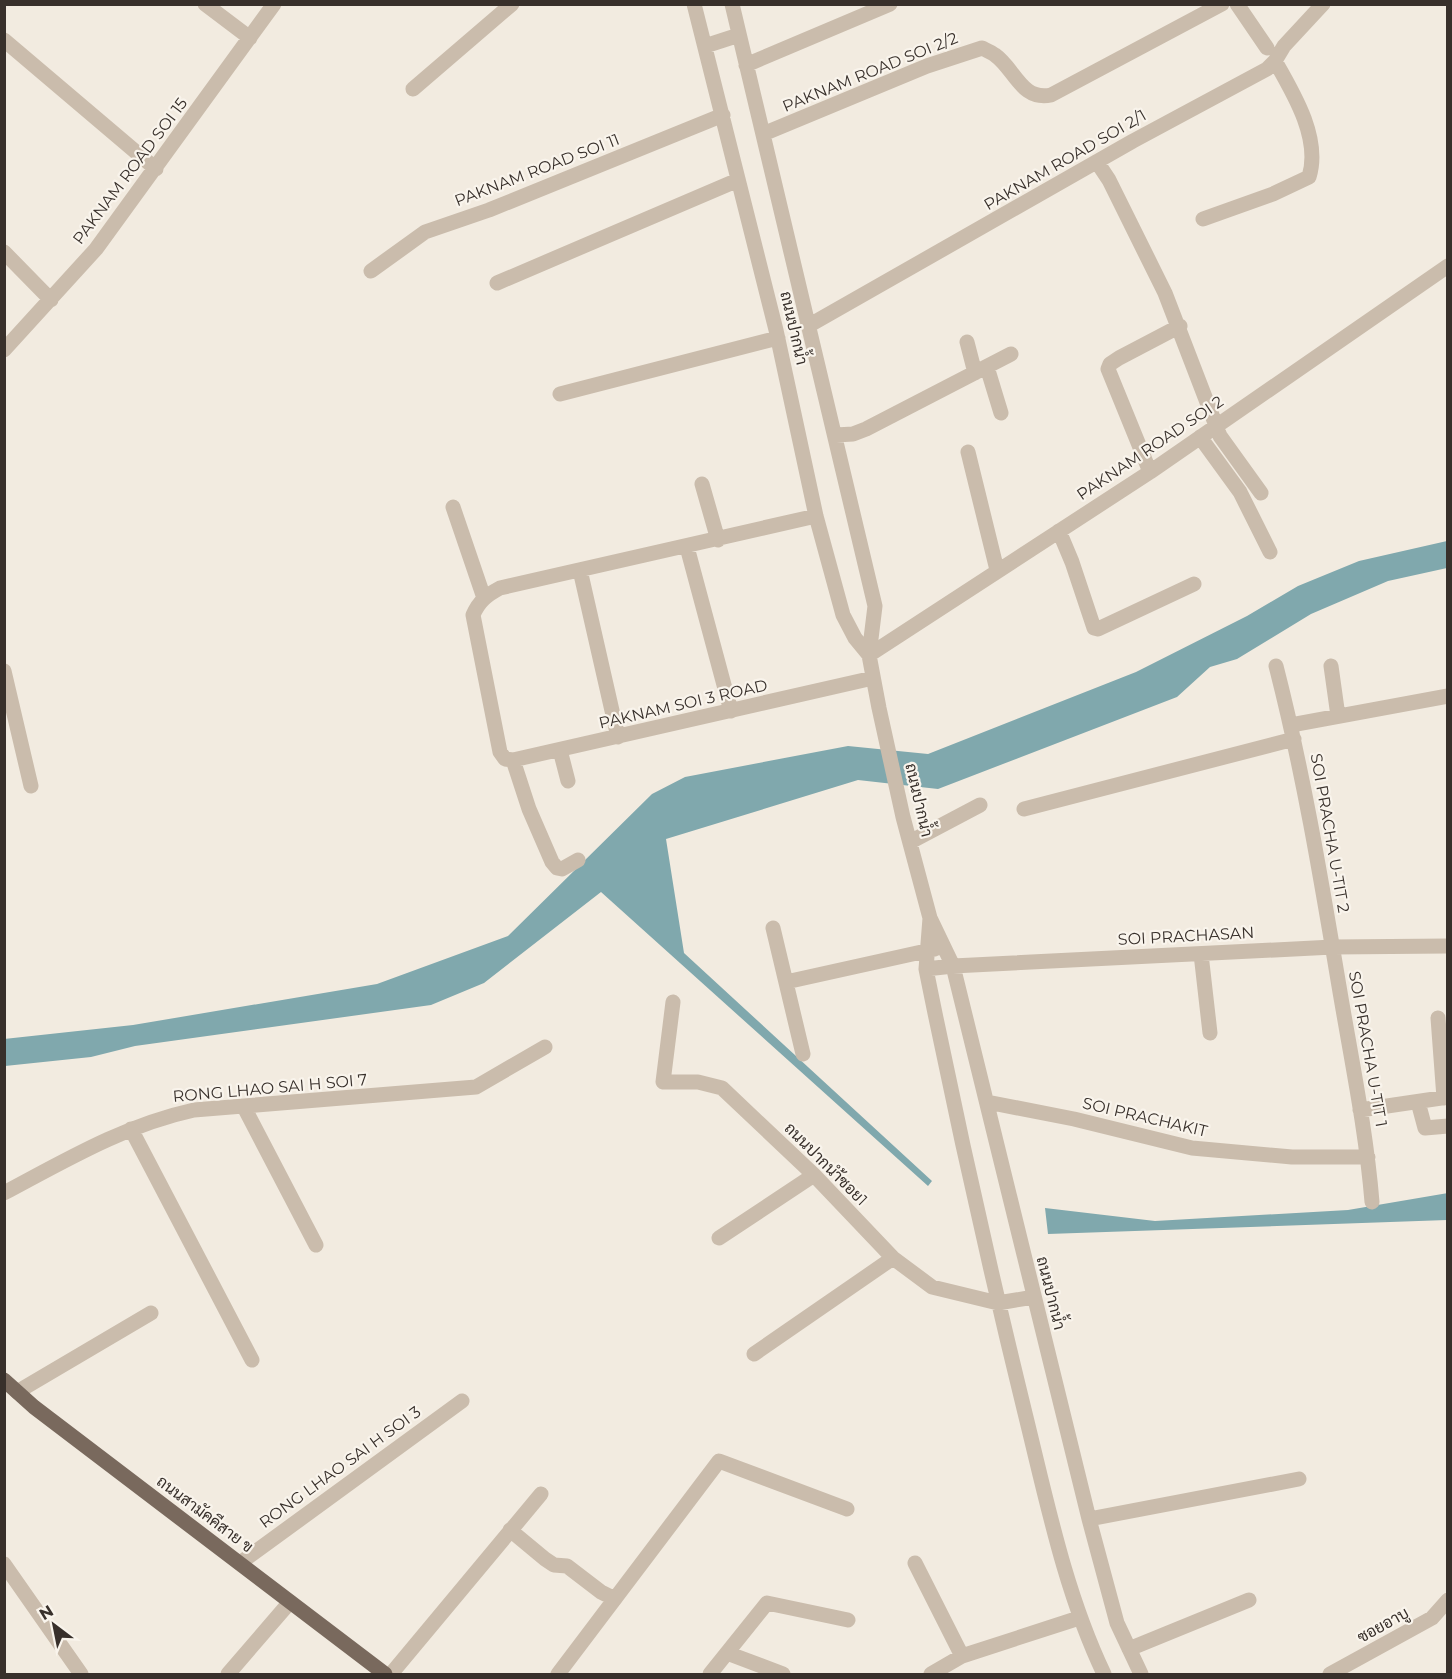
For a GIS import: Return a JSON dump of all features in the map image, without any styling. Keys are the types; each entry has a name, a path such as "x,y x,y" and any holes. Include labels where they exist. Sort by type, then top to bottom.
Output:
{"main road":[{"name":"ถนนสามัคคีสาย ข","path":"4,1380 385,1674"}],"street":[{"path":"205,4 250,38"},
{"name":"PAKNAM ROAD SOI 15","path":"4,350 96,249 274,4"},
{"path":"413,89 512,4"},
{"name":"ถนนปากน้ำ","path":"694,4 778,338 816,516 843,615 855,638 869,655"},
{"name":"ถนนปากน้ำ","path":"732,4 875,606 869,655 903,817 930,918 953,966 1089,1519 1117,1623 1141,1674"},
{"path":"746,65 890,4"},
{"name":"PAKNAM ROAD SOI 2/2","path":"763,134 927,66 982,48 996,55 1017,82 1031,93 1043,97 1051,95 1222,4"},
{"path":"1237,4 1267,48"},
{"name":"PAKNAM ROAD SOI 2/1","path":"808,326 1097,162 1267,69 1284,46 1323,4"},
{"path":"705,46 739,35"},
{"path":"4,40 156,169"},
{"path":"1203,219 1273,194 1309,177 1312,167 1305,122 1275,61"},
{"name":"PAKNAM ROAD SOI 11","path":"371,271 424,232 489,210 723,115"},
{"path":"1097,162 1142,244 1180,326 1226,447 1261,493"},
{"path":"497,283 738,180"},
{"path":"4,252 51,300"},
{"name":"PAKNAM ROAD SOI 2","path":"869,655 1150,472 1448,266"},
{"path":"1150,472 1108,369 1110,364 1119,358 1180,326"},
{"path":"560,394 778,338"},
{"path":"967,342 1001,413"},
{"path":"836,435 853,434 866,429 1011,354"},
{"path":"1200,437 1240,492 1269,552"},
{"path":"968,452 997,570"},
{"path":"702,484 718,540"},
{"path":"453,507 484,598"},
{"path":"578,860 562,869 557,868 552,862 508,758 473,615 484,598 500,588 816,516"},
{"path":"1059,531 1094,628 1098,629 1194,584"},
{"path":"687,547 731,711"},
{"path":"580,570 618,737"},
{"name":"SOI PRACHA U-TIT 2","path":"1276,666 1293,732 1333,947"},
{"path":"1331,666 1338,716"},
{"path":"4,671 31,786"},
{"name":"PAKNAM SOI 3 ROAD","path":"508,758 560,750 873,678"},
{"path":"1024,809 1293,732 1338,716 1448,696"},
{"path":"560,750 568,781"},
{"path":"910,842 980,805"},
{"name":"ถนนปากน้ำ","path":"930,918 926,969 998,1303 1052,1523 1079,1617 1104,1674"},
{"path":"773,928 803,1054"},
{"name":"SOI PRACHASAN","path":"926,969 1333,947 1448,946"},
{"name":"SOI PRACHA U-TIT 1","path":"1333,947 1368,1157 1372,1202"},
{"path":"786,982 944,948"},
{"path":"1200,954 1210,1033"},
{"name":"ถนนปากนำ้ซอย1","path":"673,1002 663,1082 698,1082 722,1088 814,1174 892,1258 932,1287 998,1303 1034,1297"},
{"path":"1360,1110 1446,1098 1438,1018"},
{"name":"RONG LHAO SAI H SOI 7","path":"4,1193 131,1129 165,1116 194,1110 476,1087 545,1047"},
{"name":"SOI PRACHAKIT","path":"987,1102 1074,1119 1192,1148 1292,1157 1368,1157"},
{"path":"1418,1102 1425,1128 1448,1126"},
{"path":"244,1107 316,1245"},
{"path":"131,1129 252,1360"},
{"path":"719,1238 814,1174"},
{"path":"754,1354 892,1258"},
{"path":"17,1392 151,1313"},
{"name":"RONG LHAO SAI H SOI 3","path":"240,1563 462,1401"},
{"path":"558,1674 719,1461 847,1509"},
{"path":"1089,1519 1299,1479"},
{"path":"391,1674 541,1494"},
{"path":"510,1530 554,1565 567,1566 600,1592 615,1599"},
{"path":"915,1563 962,1656"},
{"path":"4,1564 81,1674"},
{"path":"1129,1649 1249,1600"},
{"name":"ซอยอาบู","path":"1330,1674 1432,1618 1448,1600"},
{"path":"228,1674 290,1602"},
{"path":"710,1674 767,1603 848,1620"},
{"path":"931,1674 962,1656 1079,1617"},
{"path":"728,1653 783,1674"}],"water":[{"path":"1447,541 1447,568 1388,581 1311,614 1237,659 1210,667 1177,697 938,789 858,780 666,839 684,953 932,1181 928,1186 601,892 484,983 431,1005 135,1046 91,1057 5,1066 4,1039 133,1025 377,984 508,936 652,794 685,777 848,746 928,754 1136,672 1247,616 1298,586 1359,561"},
{"path":"1448,1193 1447,1220 1048,1234 1045,1208 1155,1221 1348,1210"}]}
